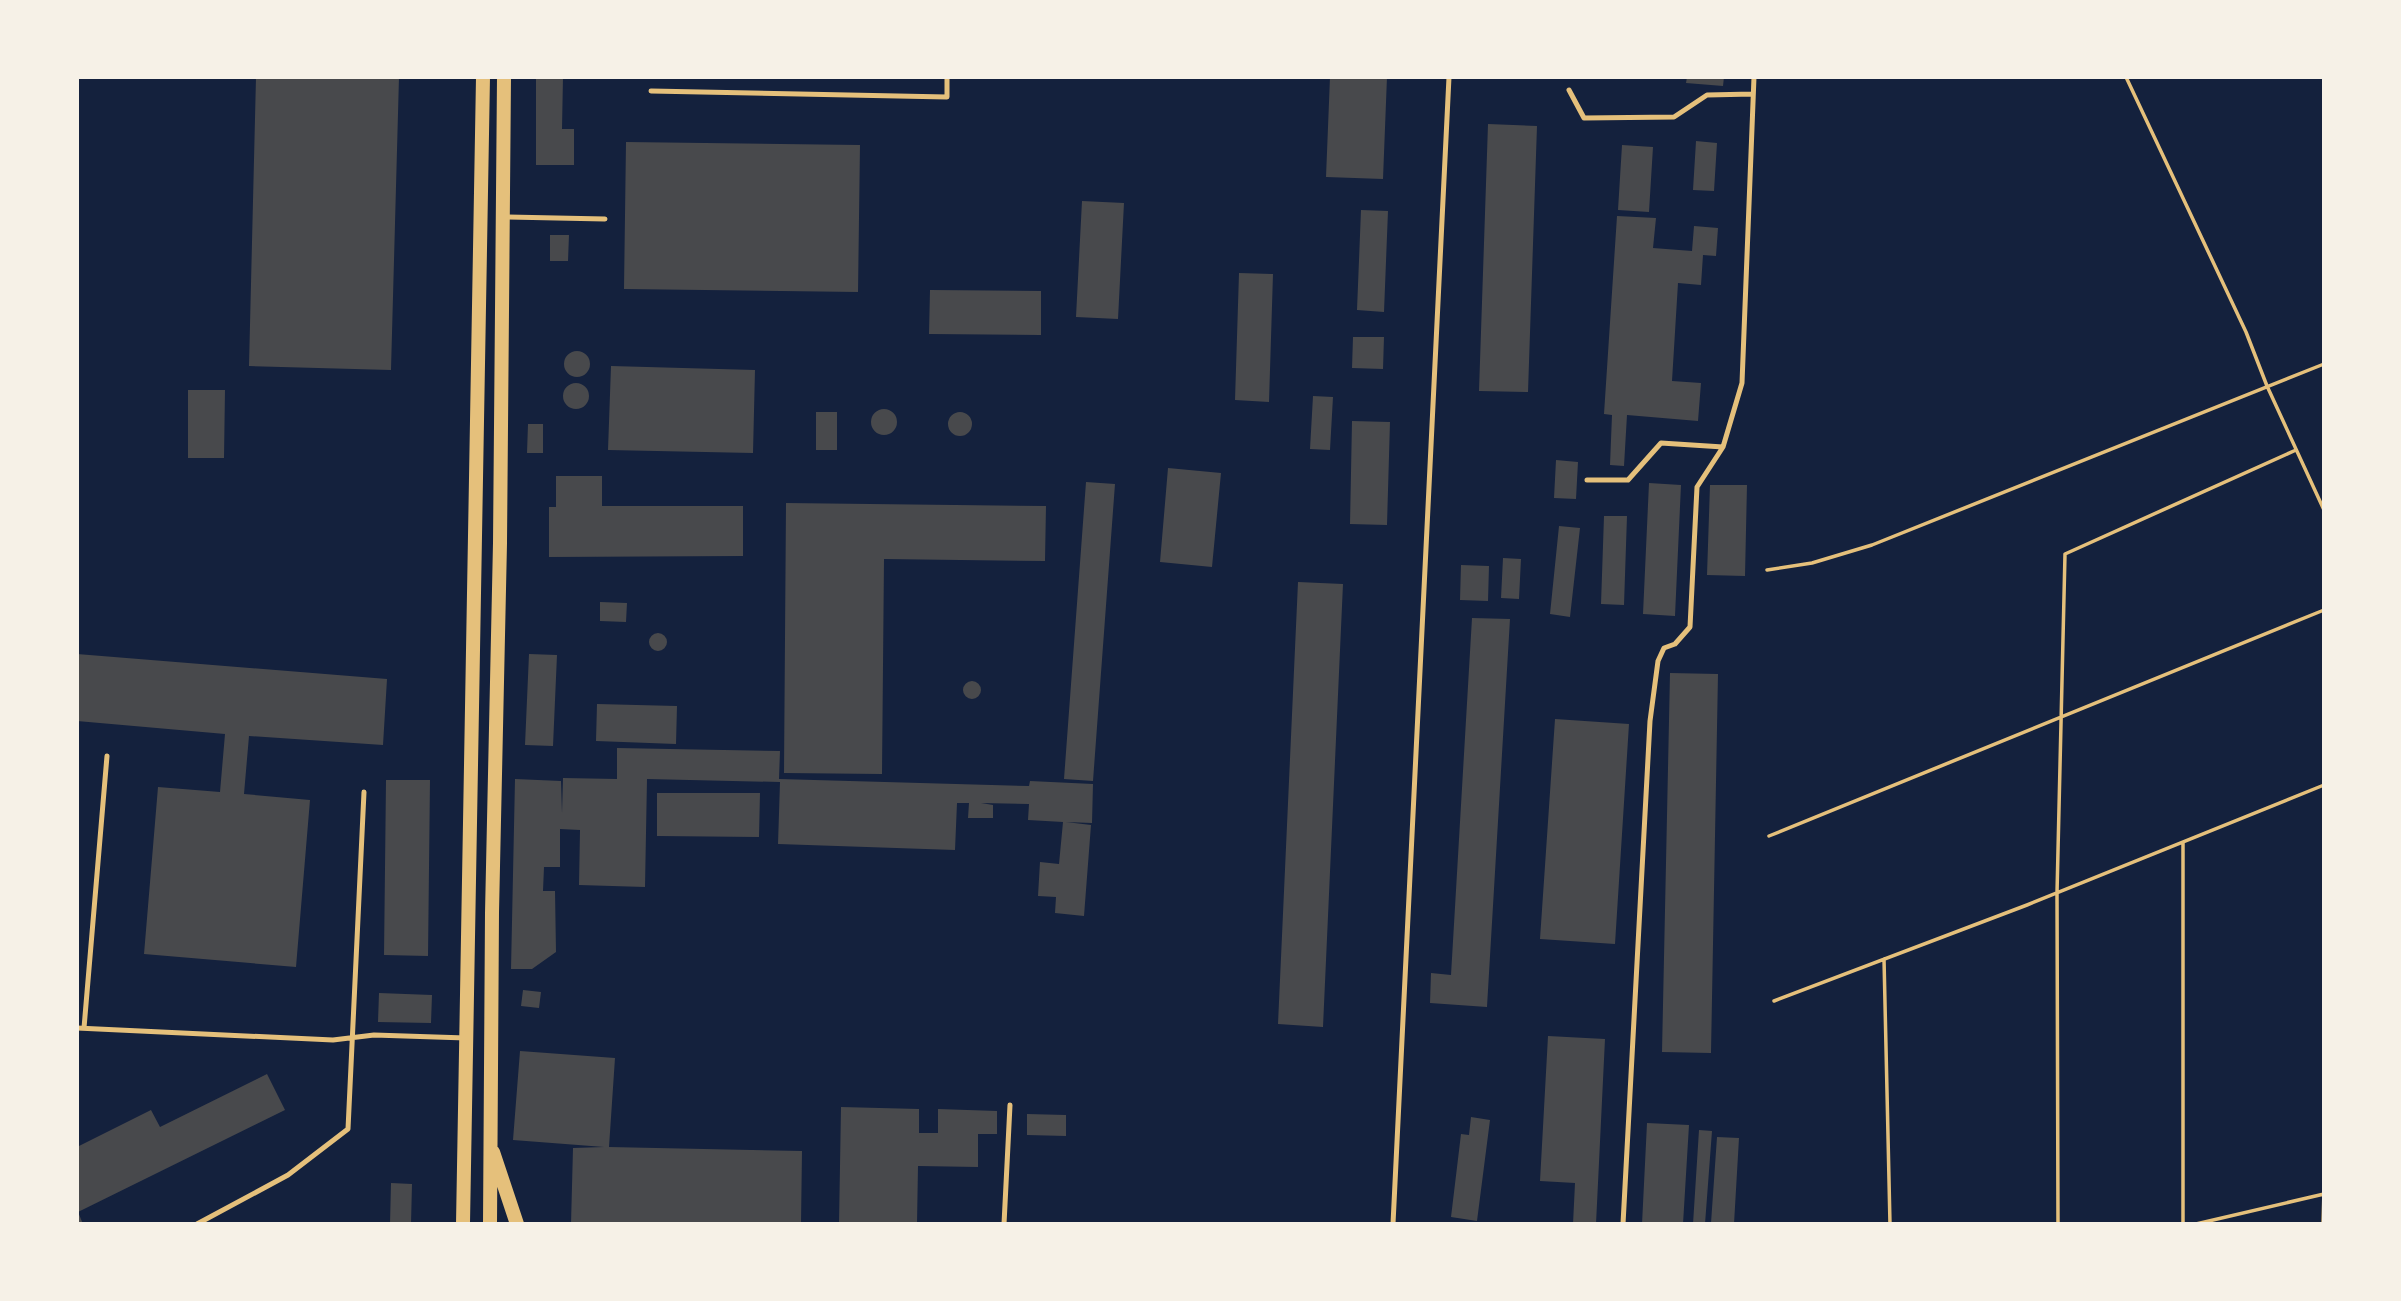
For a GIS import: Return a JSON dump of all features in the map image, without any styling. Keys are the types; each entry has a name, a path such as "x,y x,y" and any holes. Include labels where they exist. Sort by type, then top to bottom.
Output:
{"main road":[{"path":"463,1224 482,77"},
{"path":"490,1224 504,77"},
{"path":"489,1140 517,1224"}],"lane":[{"path":"651,91 947,97 947,77"},
{"path":"1393,1224 1449,77"},
{"path":"1623,1224 1650,721 1658,661 1664,648 1675,644 1690,627 1697,487 1723,447 1742,383 1754,77"},
{"path":"1569,90 1584,118 1674,117 1707,94 1754,94"},
{"path":"502,217 605,219"},
{"path":"1587,480 1628,480 1661,443 1723,447"},
{"path":"107,756 80,1028 333,1040 374,1035 466,1038"},
{"path":"197,1224 288,1175 348,1129 364,792"},
{"path":"1004,1224 1010,1105"}],"path":[{"path":"2126,77 2246,332 2267,386 2324,510"},
{"path":"1767,570 1812,563 1872,545 2324,364"},
{"path":"2057,1224 2057,893 2065,554 2296,450"},
{"path":"1769,836 2324,610"},
{"path":"1774,1001 2057,893 2324,785"},
{"path":"2183,842 2183,1224"},
{"path":"1884,959 1890,1224"},
{"path":"2196,1224 2324,1192 2323,1224"}],"building":[{"path":"256,77 399,77 391,370 249,366"},
{"path":"536,77 563,77 562,129 574,129 574,165 536,165"},
{"path":"1330,77 1387,77 1383,179 1326,177"},
{"path":"1687,77 1724,77 1723,86 1686,83"},
{"path":"1488,124 1537,126 1528,392 1479,391"},
{"path":"1696,141 1717,143 1714,191 1693,190"},
{"path":"626,142 860,145 858,292 624,289"},
{"path":"1622,145 1653,147 1649,212 1618,210"},
{"path":"1082,201 1124,203 1118,319 1076,317"},
{"path":"1361,210 1388,211 1384,312 1357,310"},
{"path":"1617,216 1656,218 1653,248 1692,251 1694,226 1718,228 1716,256 1703,255 1701,285 1678,283 1672,381 1701,383 1698,421 1627,415 1624,466 1610,465 1612,415 1604,414"},
{"path":"550,235 569,235 568,261 550,261"},
{"path":"1239,273 1273,274 1269,402 1235,400"},
{"path":"930,290 1041,291 1041,335 929,334"},
{"path":"1353,337 1384,337 1383,369 1352,368"},
{"path":"577,351 586,355 590,364 586,373 577,377 568,373 564,364 568,355"},
{"path":"611,366 755,370 753,453 608,450"},
{"path":"576,383 585,387 589,396 585,405 576,409 567,405 563,396 567,387"},
{"path":"188,390 225,390 224,458 188,458"},
{"path":"1313,396 1333,397 1330,450 1310,449"},
{"path":"884,409 893,413 897,422 893,431 884,435 875,431 871,422 875,413"},
{"path":"816,412 837,412 837,450 816,450"},
{"path":"960,412 968,416 972,424 968,432 960,436 952,432 948,424 952,416"},
{"path":"1352,421 1390,422 1387,525 1350,524"},
{"path":"528,424 543,424 543,453 527,453"},
{"path":"1556,460 1578,462 1576,499 1554,498"},
{"path":"1168,468 1221,473 1212,567 1160,562"},
{"path":"556,476 602,476 602,506 743,506 743,556 549,557 549,507 556,507"},
{"path":"1086,482 1115,484 1093,781 1064,779"},
{"path":"1649,483 1681,485 1675,616 1643,614"},
{"path":"1710,485 1747,485 1745,576 1707,575"},
{"path":"786,503 1046,506 1045,561 884,559 882,774 784,773"},
{"path":"1604,516 1627,516 1624,605 1601,604"},
{"path":"1559,526 1580,528 1570,617 1550,614"},
{"path":"1503,558 1521,559 1519,599 1501,598"},
{"path":"1461,565 1489,566 1488,601 1460,600"},
{"path":"1298,582 1343,584 1323,1027 1278,1024"},
{"path":"600,602 627,603 626,622 600,621"},
{"path":"1472,618 1510,619 1487,1007 1430,1003 1431,973 1451,975"},
{"path":"658,633 664,636 667,642 664,648 658,651 652,648 649,642 652,636"},
{"path":"77,654 387,679 383,745 249,736 244,794 310,800 296,967 144,954 158,787 220,792 225,734 77,721"},
{"path":"529,654 557,655 553,746 525,745"},
{"path":"1670,673 1718,674 1711,1053 1662,1052"},
{"path":"972,681 978,684 981,690 978,696 972,699 966,696 963,690 966,684"},
{"path":"597,704 677,706 676,744 596,741"},
{"path":"1555,719 1629,724 1615,944 1540,939"},
{"path":"617,748 780,751 779,779 1029,786 1030,781 1093,784 1092,823 1066,822 1091,825 1084,916 1055,913 1056,897 1038,896 1040,862 1059,864 1063,822 1028,820 1029,804 981,803 993,805 993,818 968,818 969,803 957,803 955,850 778,844 780,782 647,779 645,887 579,885 580,830 560,829 560,867 544,867 543,891 555,891 556,952 532,969 511,969 515,779 561,781 562,813 563,778 617,779"},
{"path":"386,780 430,780 428,956 384,955"},
{"path":"657,793 760,793 759,837 657,836"},
{"path":"523,990 541,992 539,1008 521,1006"},
{"path":"379,993 432,995 431,1023 378,1022"},
{"path":"1548,1036 1605,1039 1596,1224 1573,1224 1575,1183 1540,1181"},
{"path":"520,1051 615,1058 609,1147 802,1151 801,1224 571,1224 573,1148 604,1147 513,1140"},
{"path":"267,1074 285,1110 78,1212 83,1224 77,1224 77,1147 151,1110 160,1127"},
{"path":"841,1107 919,1109 919,1133 938,1133 938,1109 997,1111 997,1134 978,1134 978,1167 918,1166 917,1224 839,1224"},
{"path":"1027,1114 1066,1115 1066,1136 1027,1135"},
{"path":"1471,1117 1490,1120 1477,1221 1451,1217 1461,1134 1469,1135"},
{"path":"1647,1123 1689,1125 1683,1224 1642,1224"},
{"path":"1699,1130 1712,1131 1705,1224 1693,1224"},
{"path":"1717,1137 1739,1138 1734,1224 1711,1223"},
{"path":"391,1183 412,1184 411,1224 390,1224"}]}
